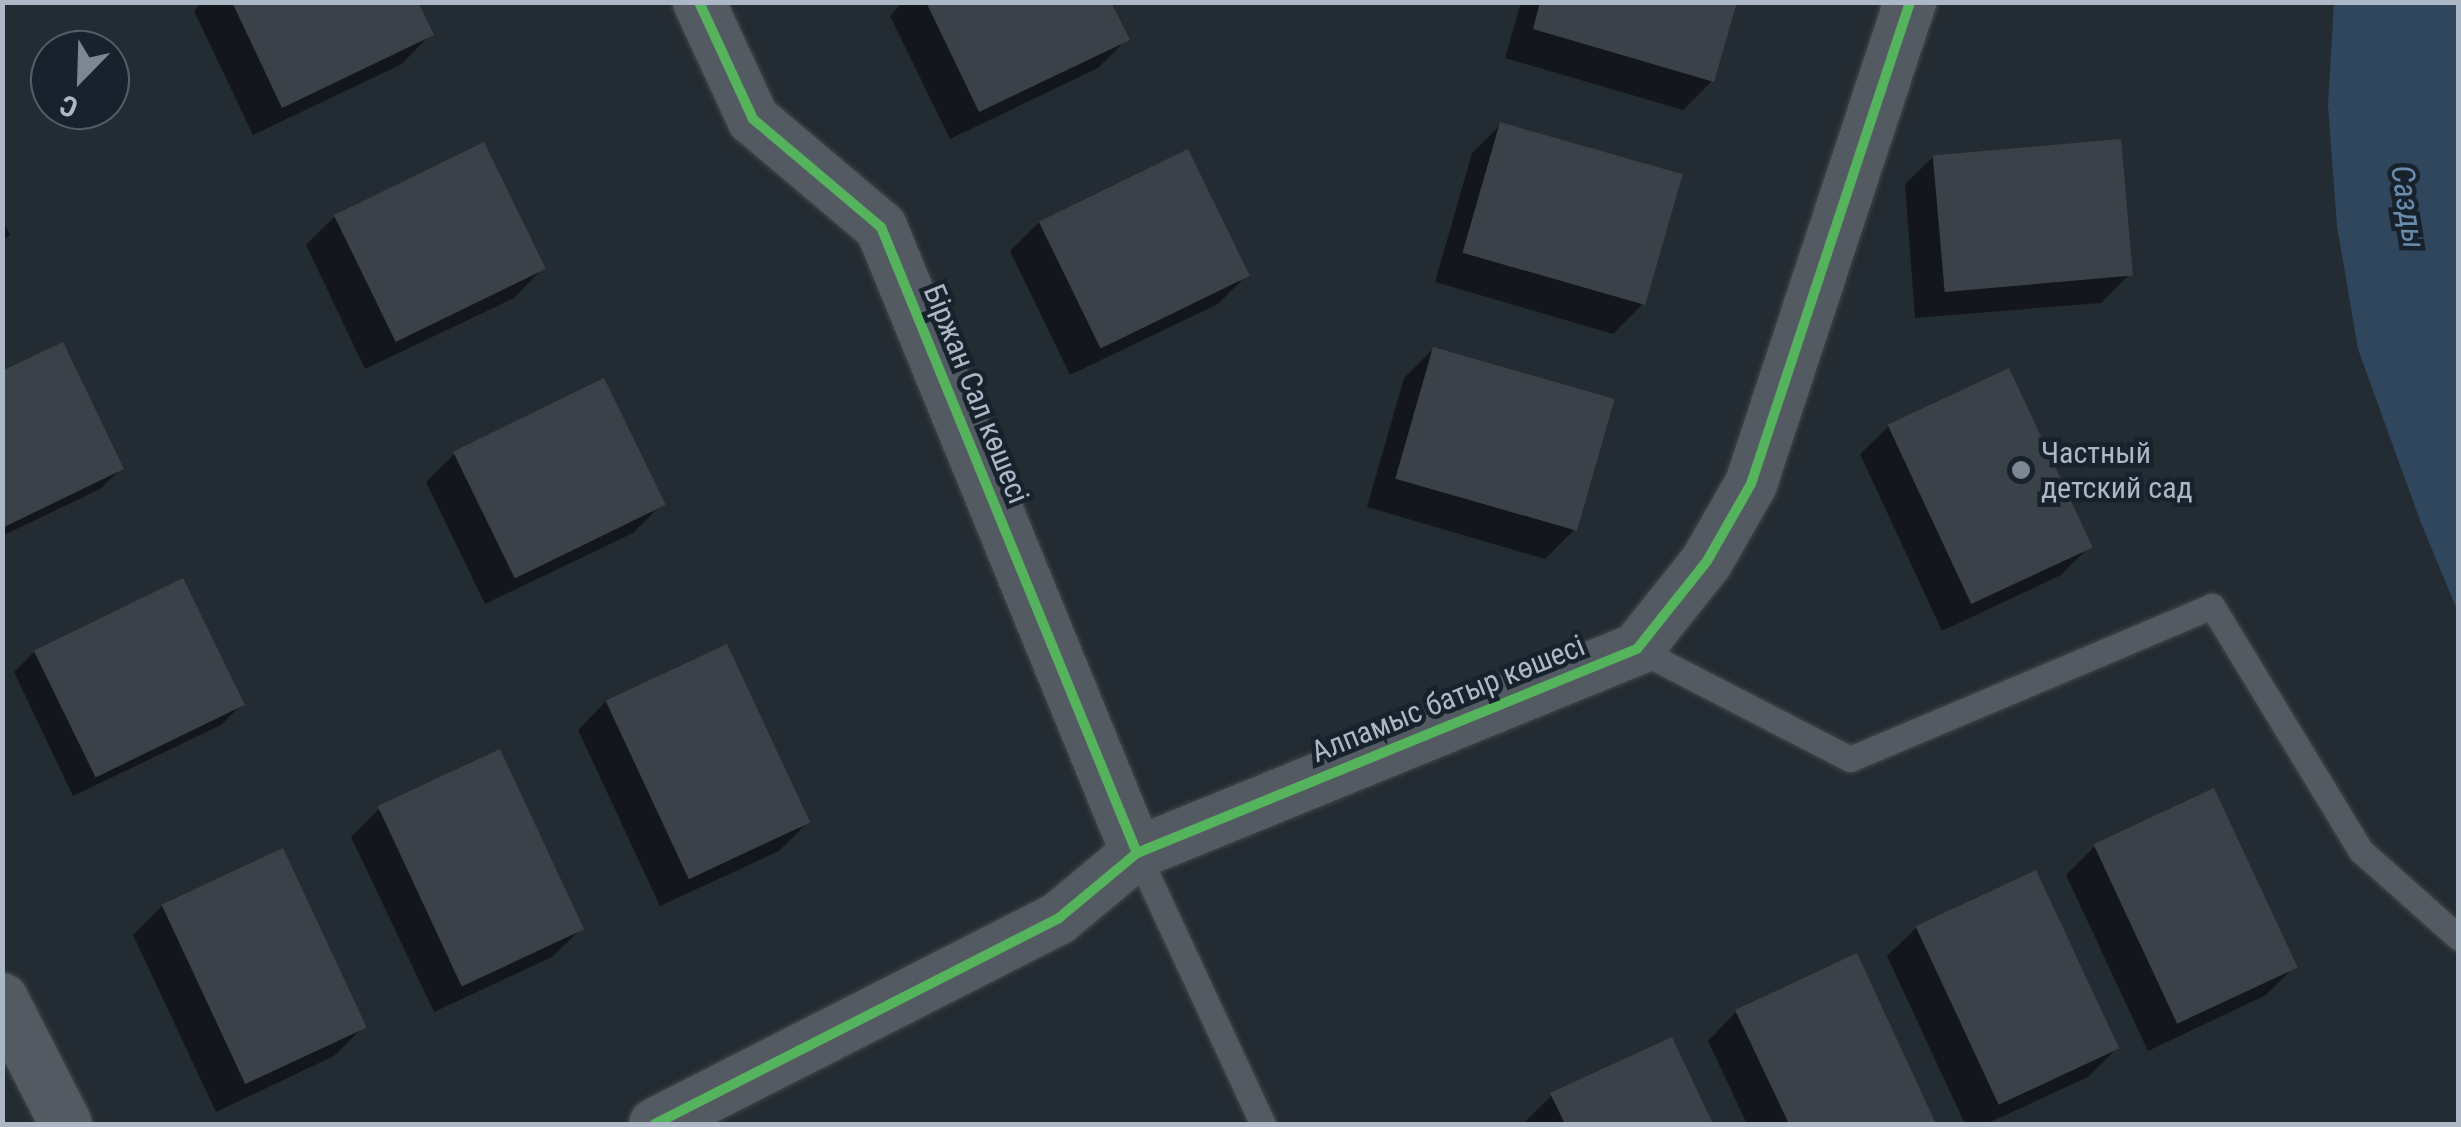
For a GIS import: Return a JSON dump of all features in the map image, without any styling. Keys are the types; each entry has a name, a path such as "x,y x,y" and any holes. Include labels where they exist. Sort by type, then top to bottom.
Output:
{"street":[{"name":"Біржан Сал көшесі","path":"699,2 753,119 881,228 1137,852"},
{"name":"Алпамыс батыр көшесі","path":"655,1124 1059,918 1137,852 1636,649 1707,561 1751,484 1910,2"},
{"path":"2,998 66,1124"}],"lane":[{"path":"1636,649 1850,759 2212,606 2361,852 2458,937"},
{"path":"1137,852 1263,1124"}],"water":[{"name":"Сазды","path":"2334,3 2458,3 2458,612 2358,349 2337,226 2328,105"}],"building":[{"path":"232,2 418,2 434,35 282,108"},
{"path":"926,2 1111,2 1130,40 979,112"},
{"path":"1540,2 1737,2 1714,82 1533,29"},
{"path":"1500,122 1683,174 1645,305 1463,253"},
{"path":"2121,139 2133,275 1945,292 1933,155"},
{"path":"484,142 546,269 396,342 334,215"},
{"path":"1188,149 1250,276 1101,348 1039,222"},
{"path":"63,342 124,469 2,528 2,371"},
{"path":"1433,347 1615,399 1577,531 1395,479"},
{"path":"2009,368 2093,547 1971,604 1888,425"},
{"path":"604,378 666,505 515,578 453,452"},
{"path":"183,578 245,705 96,777 34,651"},
{"path":"727,644 810,823 689,879 606,701"},
{"path":"500,749 584,929 462,986 378,806"},
{"path":"2214,788 2298,967 2177,1024 2093,844"},
{"path":"283,848 367,1027 245,1084 162,905"},
{"path":"2036,870 2119,1049 1999,1105 1915,926"},
{"path":"1857,953 1936,1124 1789,1124 1735,1010"},
{"path":"1672,1037 1713,1124 1565,1124 1550,1093"}],"cycle path":[{"path":"699,2 753,119 881,227 1137,853"},
{"path":"655,1124 1059,918 1137,853 1637,649 1707,561 1751,484 1910,2"}],"place":[{"name":"Частный детский сад","path":"2021,470"}]}
